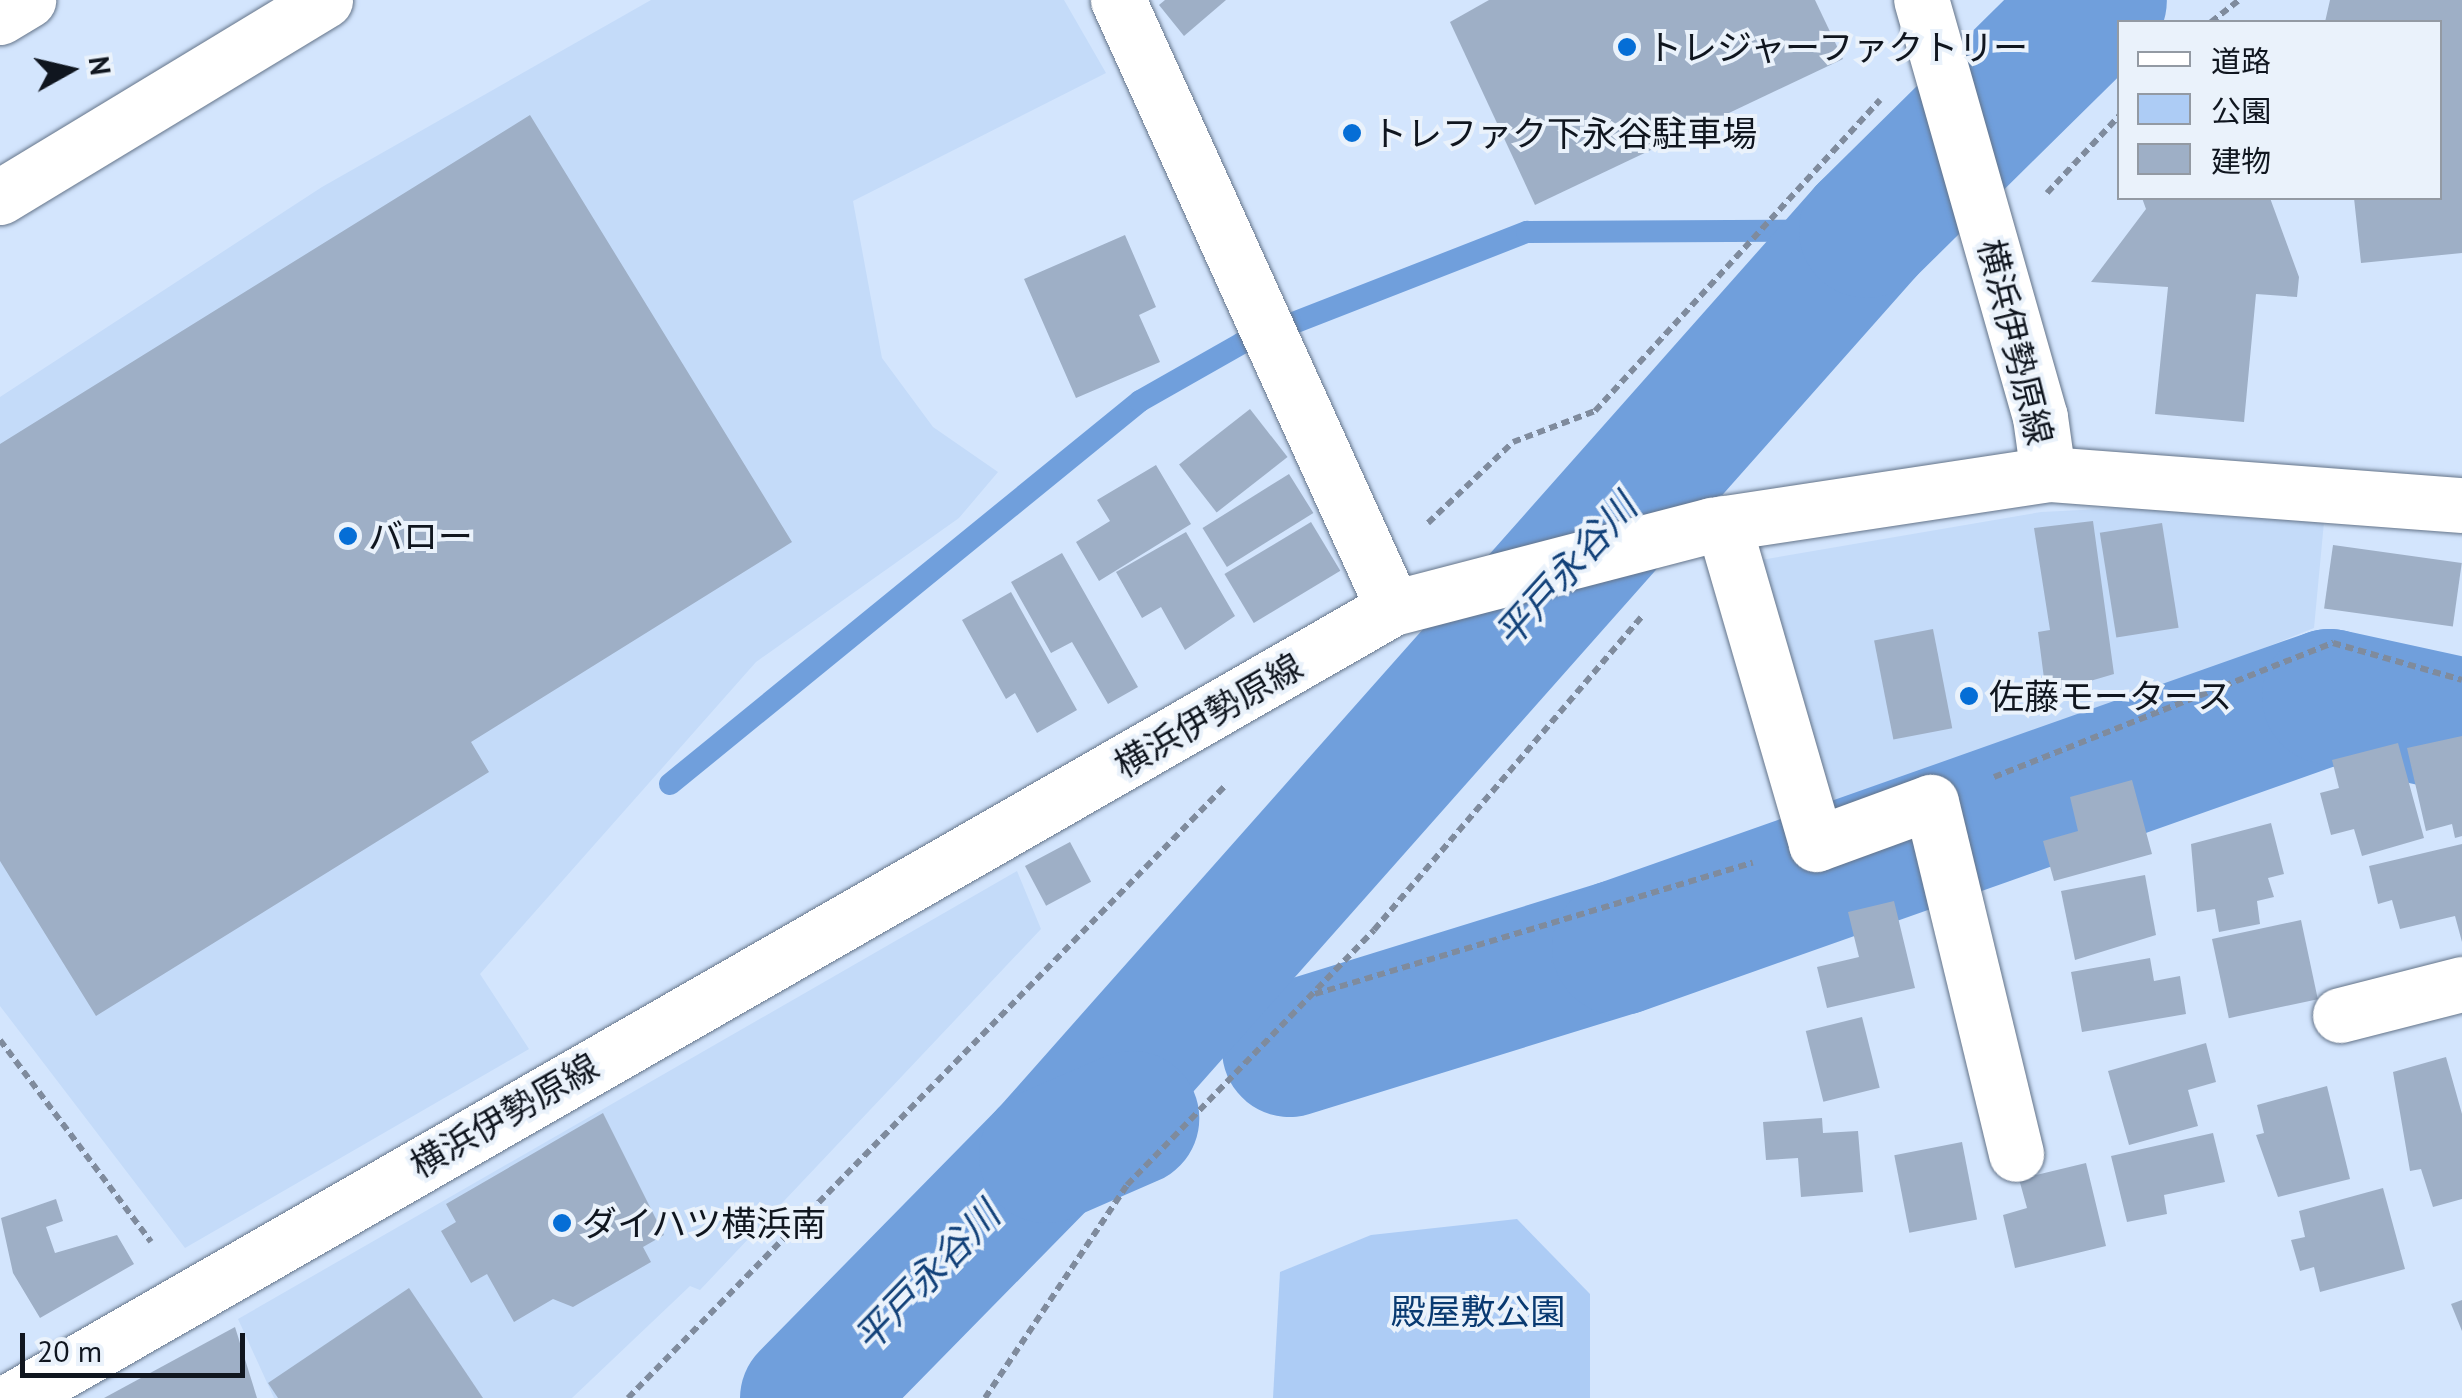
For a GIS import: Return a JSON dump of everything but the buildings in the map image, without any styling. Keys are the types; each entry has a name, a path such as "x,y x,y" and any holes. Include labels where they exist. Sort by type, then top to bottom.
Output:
{"main road":[{"path":"0,18 28,0"},
{"path":"0,197 325,0"},
{"path":"1118,0 1384,591"},
{"name":"横浜伊勢原線","path":"15,1398 1384,591 1506,573 1718,524 2048,474 1992,243 1928,20"},
{"path":"2048,474 2462,505"},
{"path":"1718,524 1816,844 1931,802 2016,1154"},
{"path":"2340,1015 2462,984"}],"path":[{"path":"2214,20 2240,0"},
{"path":"1384,591 1513,442 1595,410 1928,20"},
{"path":"1992,243 2117,119"},
{"path":"985,1398 1127,1184 1311,995 1718,524"},
{"path":"1931,802 2333,643 2462,680"},
{"path":"628,1398 1231,780"},
{"path":"1311,995 1816,844"},
{"path":"0,1040 134,1208 182,1301"}],"shaded area":[{"path":"651,0 1064,0 1106,73 853,201 882,358 933,427 998,472 959,518 756,662 480,974 529,1049 185,1248 0,1006 0,397 322,187"},
{"name":"佐藤モータース","path":"2121,508 2324,522 2314,628 1975,764 1827,810 1755,561 2041,512"},
{"path":"1017,871 1041,929 700,1290 690,1286 572,1398 274,1398 238,1319"}],"green space":[{"name":"殿屋敷公園","path":"1517,1219 1590,1294 1590,1398 1273,1398 1280,1272 1371,1235"}],"waterway":[{"name":"平戸永谷川","path":"1046,1155 1866,230 2099,0"},
{"path":"670,784 1140,401 1242,343 1527,232 1866,230"},
{"name":"平戸永谷川","path":"1289,1049 1619,947 2329,696 2462,725"},
{"name":"平戸永谷川","path":"807,1398 1046,1155 1131,1118"}],"place":[{"name":"トレジャーファクトリー","path":"1627,47"},
{"name":"トレファク下永谷駐車場","path":"1352,133"},
{"name":"バロー","path":"348,536"},
{"name":"佐藤モータース","path":"1969,696"},
{"name":"ダイハツ横浜南","path":"562,1223"}]}
